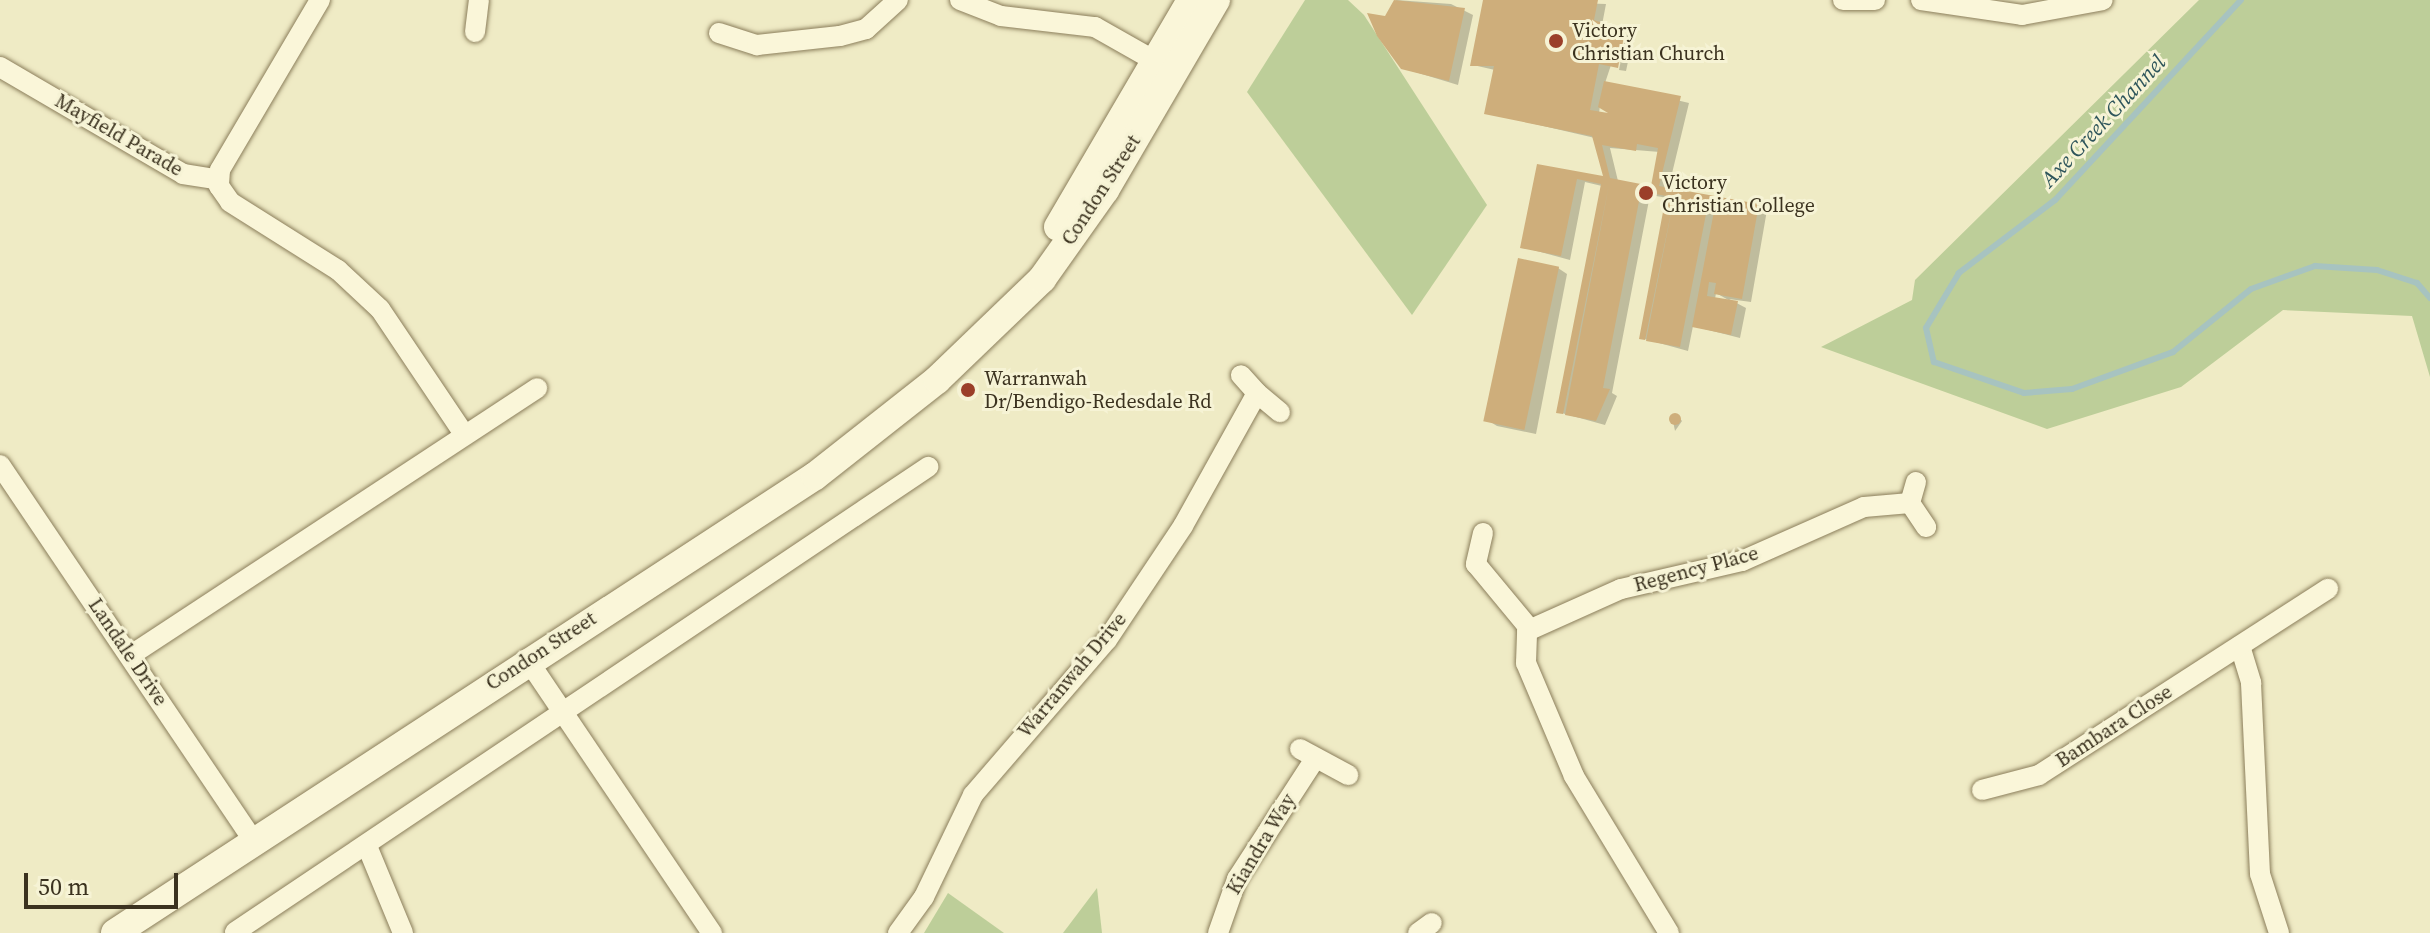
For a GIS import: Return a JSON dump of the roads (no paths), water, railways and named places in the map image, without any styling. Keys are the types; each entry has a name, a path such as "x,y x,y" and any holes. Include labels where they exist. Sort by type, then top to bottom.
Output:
{"main road":[{"name":"Condon Street","path":"959,359 1044,249 1191,0"},
{"name":"Condon Street","path":"115,933 527,659 815,476 959,359 1042,279 1105,190 1216,0"}],"street":[{"path":"320,0 219,180 230,202 338,270 380,309 464,434"},
{"path":"719,33 757,45 840,36 866,29 898,0"},
{"path":"960,0 1001,16 1095,27 1155,61"},
{"path":"1843,0 1875,0"},
{"path":"1921,0 2022,15 2103,0"},
{"path":"470,3 475,32"},
{"name":"Mayfield Parade","path":"0,67 183,174 219,180"},
{"path":"1241,375 1280,412"},
{"path":"131,655 537,388"},
{"name":"Warranwah Drive","path":"898,933 924,897 973,795 1107,640 1183,526 1257,393"},
{"name":"Landale Drive","path":"0,465 131,655 254,842"},
{"path":"235,932 928,467"},
{"path":"1916,482 1910,503 1926,527"},
{"name":"Regency Place","path":"1529,628 1621,589 1742,561 1864,507 1910,503"},
{"path":"1483,533 1473,554 1479,571 1529,628 1524,655 1574,776 1669,933"},
{"name":"Bambara Close","path":"1982,790 2039,775 2328,589"},
{"path":"2240,646 2251,683 2260,874 2279,933"},
{"path":"527,659 712,933"},
{"name":"Kiandra Way","path":"1218,933 1237,879 1307,754 1348,775"},
{"path":"367,846 403,933"}],"waterway":[{"name":"Axe Creek Channel","path":"2241,0 2055,200 1959,273 1926,328 1934,362 2024,393 2072,389 2173,352 2251,289 2315,266 2377,270 2417,283 2430,298"}],"place":[{"name":"Victory Christian Church","path":"1556,41"},
{"name":"Victory Christian College","path":"1646,193"},
{"name":"Warranwah Dr/Bendigo-Redesdale Rd","path":"968,390"}]}
